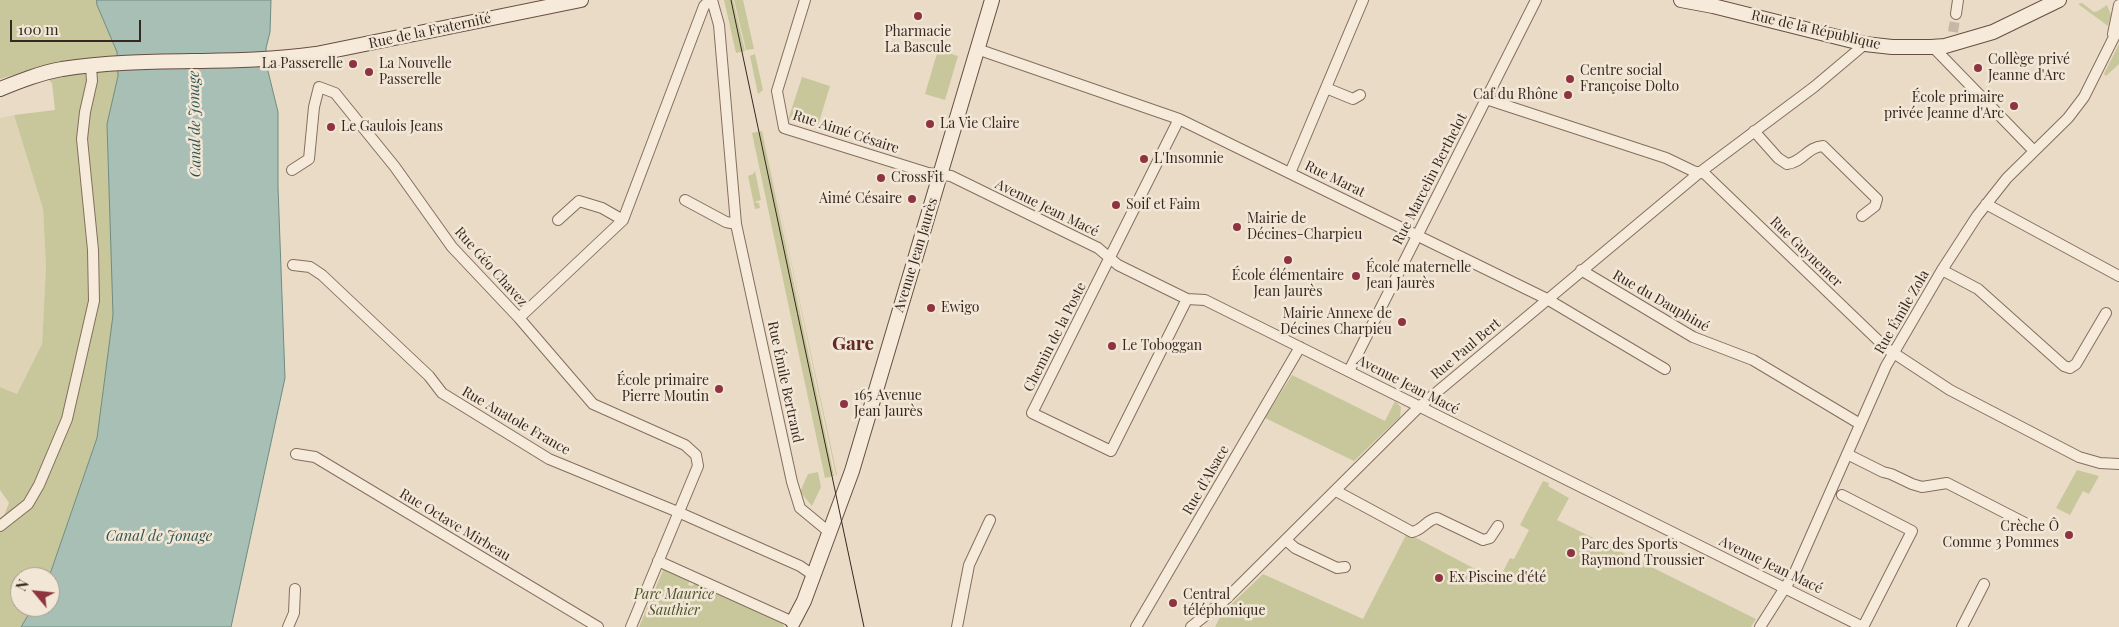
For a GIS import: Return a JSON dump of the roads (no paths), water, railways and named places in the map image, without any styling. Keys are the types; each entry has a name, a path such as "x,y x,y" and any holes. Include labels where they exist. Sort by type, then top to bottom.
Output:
{"street":[{"name":"Rue de la Fraternité","path":"0,89 50,72 97,65 280,59 316,54 581,0"},
{"path":"519,318 623,220 704,6 711,0"},
{"name":"Rue Émile Bertrand","path":"711,0 719,25 736,224 792,482 800,508 826,529"},
{"name":"Rue Aimé Césaire","path":"805,0 777,91 784,128 928,173 941,173"},
{"name":"Avenue Jean Jaurès","path":"792,625 826,529 856,453 992,0"},
{"path":"1290,173 1363,0"},
{"name":"Rue Marcelin Berthelot","path":"1349,371 1536,0"},
{"name":"Rue de la République","path":"1681,0 1713,6 1865,44 1892,47 1932,47 1952,38 1993,32 2059,0"},
{"path":"1956,14 1958,0"},
{"path":"2110,0 2118,8"},
{"name":"Rue Émile Zola","path":"2112,40 2118,8"},
{"name":"Rue Émile Zola","path":"1760,627 1795,572 1892,352 1942,270 1986,204 2007,178 2068,118 2084,97 2119,27"},
{"name":"Rue Paul Bert","path":"1191,627 1226,598 1419,407 1700,172 1865,44"},
{"path":"1932,47 2034,151"},
{"name":"Rue Marat","path":"977,48 1178,119 1547,299 1665,369"},
{"path":"0,526 28,504 39,486 67,419 94,301 93,250 82,139 85,112 97,65"},
{"name":"Rue Géo Chavez","path":"292,170 309,159 314,107 319,87 335,93 395,167 452,248 519,318 593,404 685,445 696,455 698,466 678,512"},
{"path":"1326,88 1353,100 1360,95"},
{"name":"Rue Guynemer","path":"1486,99 1666,158 1708,176 1892,352 1950,390 2078,457 2100,463 2119,464"},
{"path":"1110,258 1178,119"},
{"path":"1754,132 1778,158 1787,164 1801,159 1814,147 1823,146 1877,199 1875,206 1862,216"},
{"name":"Avenue Jean Macé","path":"941,173 951,176 1098,248 1118,265 1186,299 1205,300 1863,627"},
{"path":"685,200 726,222 736,224"},
{"path":"558,220 579,201 602,208 623,220"},
{"path":"1986,204 2119,276"},
{"name":"Chemin de la Poste","path":"1110,258 1032,413 1111,451 1186,299"},
{"name":"Rue Anatole France","path":"293,265 310,267 322,275 429,376 442,393 549,459 678,512 810,572"},
{"name":"Rue du Dauphiné","path":"1581,270 1693,337 1753,360 1860,424"},
{"path":"1942,270 1978,289 2064,366 2070,368 2076,364 2106,313"},
{"name":"Rue d'Alsace","path":"1136,627 1300,347"},
{"name":"Rue Octave Mirbeau","path":"296,454 315,457 598,627"},
{"path":"1847,454 1883,472 1922,487 1947,483 2025,523"},
{"path":"1336,491 1412,532 1419,531 1427,521 1437,518 1483,540 1490,538 1498,526"},
{"path":"1842,495 1912,531 1863,627"},
{"path":"631,627 678,512"},
{"path":"957,627 970,564 990,520"},
{"path":"1286,540 1294,548 1337,568 1345,567"},
{"path":"658,561 792,625"},
{"path":"1962,627 1984,584"},
{"path":"288,627 294,613 294,589"}],"water":[{"name":"Canal de Jonage","path":"97,0 271,0 270,32 266,48 267,67 278,112 278,187 285,378 231,627 21,627 27,617 60,617 60,567 52,567 97,438 113,315 107,124 118,76 117,52 97,5"}],"tunnel":[{"path":"1953,32 1956,14"}],"tram line":[{"path":"731,0 864,627"}],"place":[{"name":"Pharmacie La Bascule","path":"918,16"},
{"name":"La Passerelle","path":"353,64"},
{"name":"Collège privé Jeanne d'Arc","path":"1978,68"},
{"name":"La Nouvelle Passerelle","path":"369,72"},
{"name":"Centre social Françoise Dolto","path":"1570,79"},
{"name":"Caf du Rhône","path":"1568,95"},
{"name":"École primaire privée Jeanne d'Arc","path":"2014,106"},
{"name":"La Vie Claire","path":"930,124"},
{"name":"Le Gaulois Jeans","path":"331,127"},
{"name":"L'Insomnie","path":"1144,159"},
{"name":"CrossFit","path":"881,178"},
{"name":"Aimé Césaire","path":"912,199"},
{"name":"Soif et Faim","path":"1116,205"},
{"name":"Mairie de Décines-Charpieu","path":"1237,227"},
{"name":"École élémentaire Jean Jaurès","path":"1288,260"},
{"name":"École maternelle Jean Jaurès","path":"1356,276"},
{"name":"Ewigo","path":"931,308"},
{"name":"Mairie Annexe de Décines Charpieu","path":"1402,322"},
{"name":"Le Toboggan","path":"1112,346"},
{"name":"École primaire Pierre Moutin","path":"719,389"},
{"name":"165 Avenue Jean Jaurès","path":"844,404"},
{"name":"Crèche Ô Comme 3 Pommes","path":"2069,535"},
{"name":"Parc des Sports Raymond Troussier","path":"1571,553"},
{"name":"Ex Piscine d'été","path":"1439,578"},
{"name":"Central téléphonique","path":"1173,603"}],"district":[{"name":"Gare","path":"853,344"}],"park label":[{"name":"Parc Maurice Sauthier","path":"674,604"}]}
